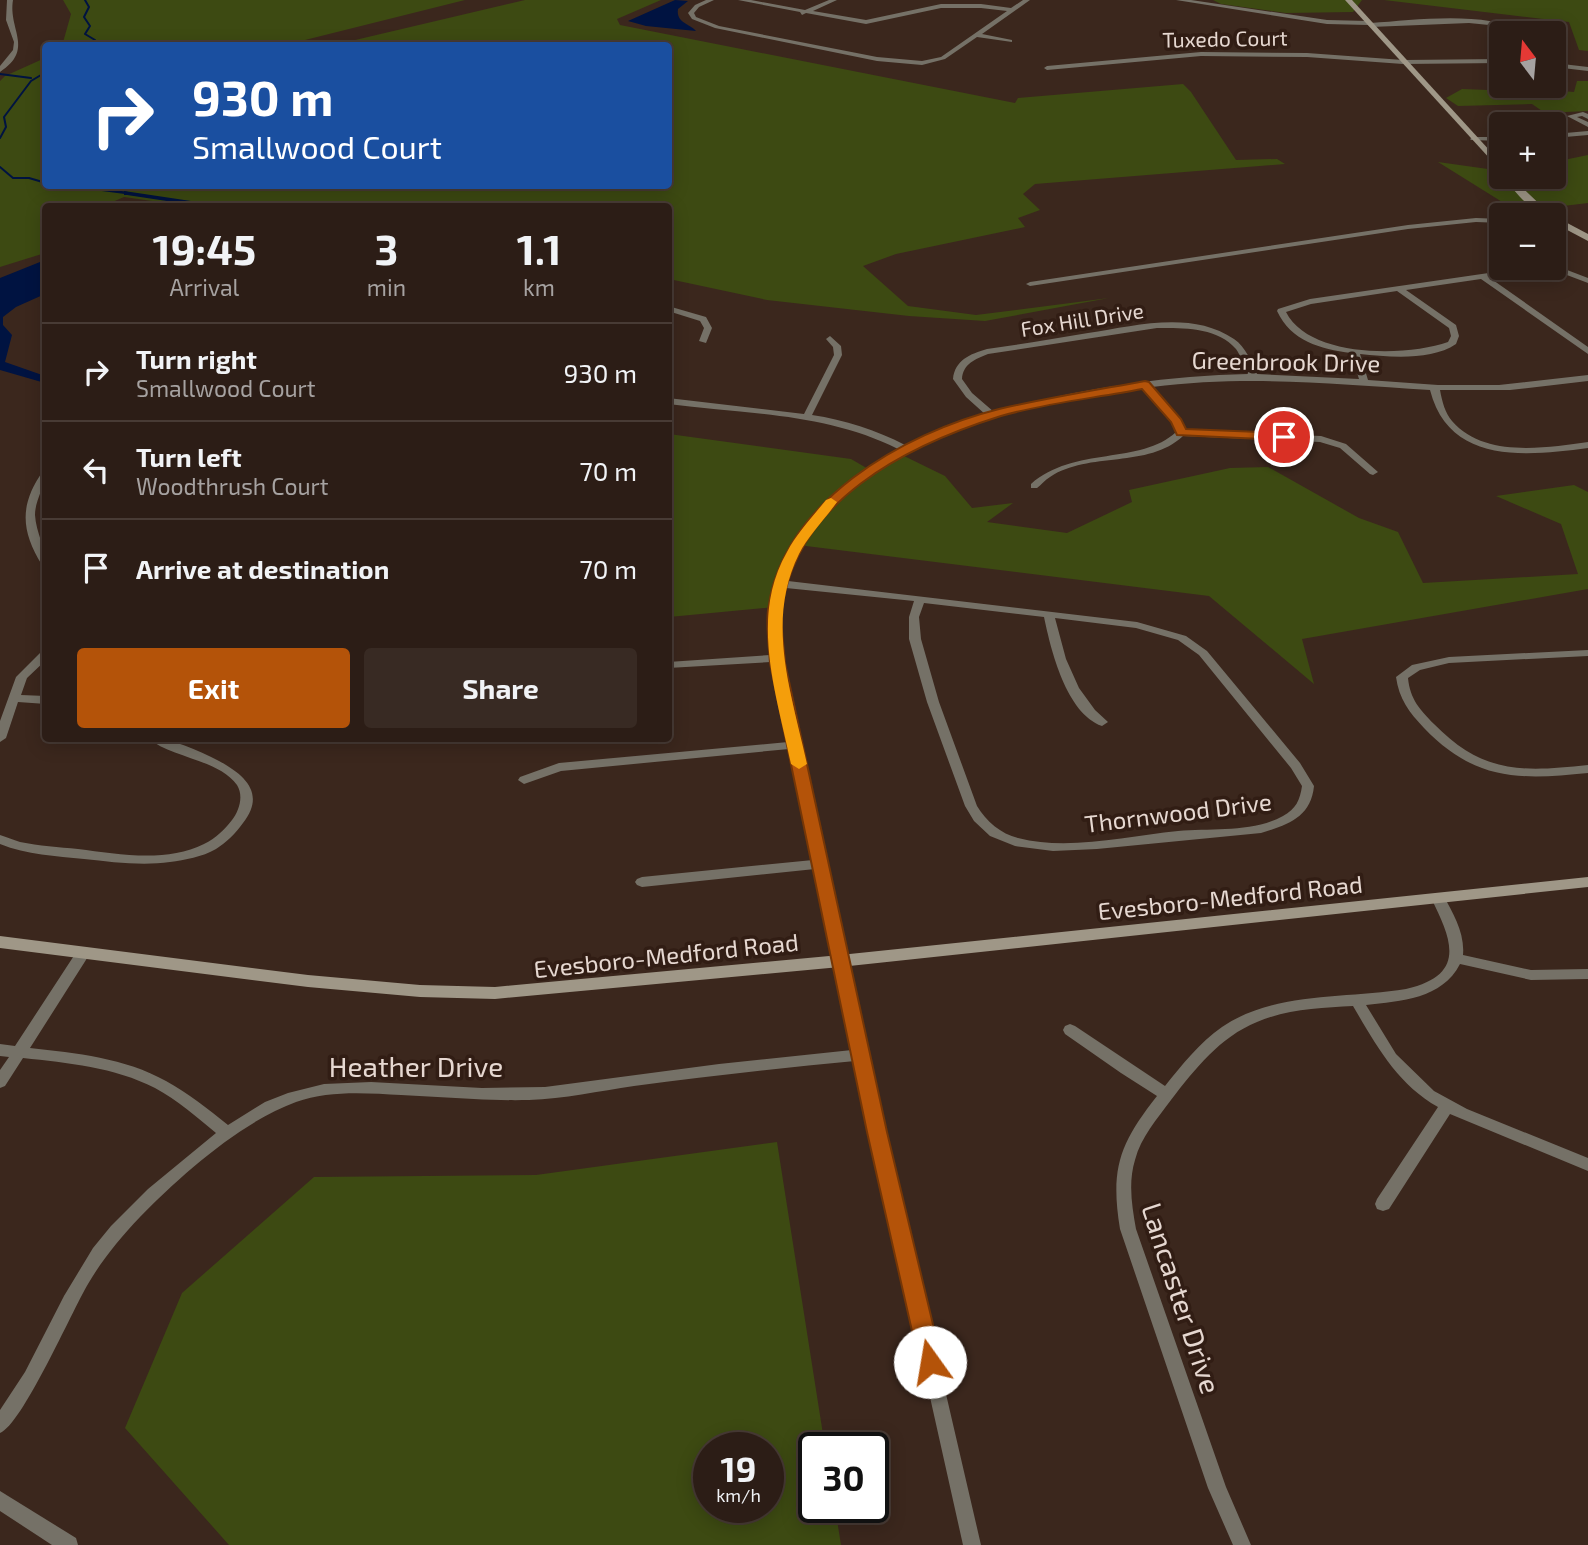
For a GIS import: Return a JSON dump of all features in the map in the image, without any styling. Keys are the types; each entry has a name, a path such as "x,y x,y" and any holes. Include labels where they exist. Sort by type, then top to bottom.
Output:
{"street":[{"path":"711,0 697,6 691,16 706,24 735,31 900,63 939,60 1027,0"},
{"path":"741,0 802,13 866,22 941,6 981,6 1013,10"},
{"path":"802,13 834,0"},
{"path":"1180,0 1327,22 1489,25"},
{"path":"1348,0 1489,156"},
{"path":"0,6 9,3 7,17 17,36 17,46 12,58 0,70"},
{"path":"0,29 12,28"},
{"path":"976,35 1010,41"},
{"name":"Tuxedo Court","path":"1047,68 1145,57 1228,53 1404,62 1489,61"},
{"path":"1566,66 1588,69"},
{"path":"1588,117 1583,114 1570,116 1588,125"},
{"path":"1566,135 1588,133"},
{"path":"1473,139 1489,139"},
{"path":"1518,189 1532,203"},
{"path":"1030,284 1408,227 1489,223"},
{"path":"1566,226 1588,238"},
{"path":"1566,272 1588,281"},
{"path":"1399,289 1453,327 1455,336 1452,344 1439,350 1416,353 1354,350 1309,340 1284,321 1281,311 1310,302 1489,275"},
{"path":"1482,276 1588,351"},
{"path":"672,308 703,318 708,328 703,341"},
{"name":"Fox Hill Drive","path":"992,415 969,395 957,379 959,368 969,359 987,352 1136,328 1177,325 1216,333 1237,345 1254,377"},
{"path":"806,418 838,355 837,346 830,339"},
{"path":"1574,341 1588,339"},
{"path":"1354,350 1364,382"},
{"name":"Greenbrook Drive","path":"972,1545 840,961 776,657 774,623 781,584 800,541 832,501 868,471 940,433 992,415 1145,384 1254,377 1499,388 1588,378"},
{"path":"1034,486 1041,478 1056,471 1109,456 1164,446 1178,439 1181,433 1177,421 1145,384"},
{"path":"1434,386 1448,423 1462,434 1483,443 1532,451 1588,445"},
{"path":"672,401 806,418 873,432 906,449"},
{"path":"1181,433 1321,439 1343,446 1373,472"},
{"path":"42,479 36,487 28,512 33,535 42,554"},
{"name":"Thornwood Drive","path":"781,584 920,599 1153,628 1194,645 1303,776 1308,786 1304,805 1297,813 1276,824 1230,831 1065,847 1029,845 999,835 977,818 940,726 915,639 914,617 920,599"},
{"path":"1049,615 1059,654 1075,691 1087,709 1102,722"},
{"path":"1588,653 1449,660 1416,667 1402,677 1404,698 1442,742 1475,764 1518,773 1588,769"},
{"path":"0,738 22,677 42,657"},
{"path":"672,665 776,657"},
{"path":"14,698 42,700"},
{"path":"0,839 52,850 151,860 185,855 214,842 242,816 246,806 245,789 240,781 222,769 163,742"},
{"path":"524,780 559,767 795,745"},
{"path":"642,882 821,864"},
{"name":"Evesboro-Medford Road","path":"0,942 309,981 458,993 532,991 1588,882"},
{"path":"1438,898 1454,930 1455,958 1531,975 1588,974"},
{"path":"0,1082 84,952"},
{"name":"Lancaster Drive","path":"1242,1545 1216,1488 1136,1252 1124,1208 1122,1187 1128,1149 1186,1069 1222,1034 1251,1018 1285,1009 1405,994 1437,984 1447,975 1455,958"},
{"path":"1357,1001 1382,1045 1402,1071 1429,1096 1588,1165"},
{"path":"1070,1030 1167,1094"},
{"path":"0,1050 90,1062 156,1082 183,1098 228,1134"},
{"name":"Heather Drive","path":"0,1425 35,1372 78,1284 103,1246 152,1197 228,1134 292,1097 325,1090 360,1087 483,1094 546,1093 780,1062 861,1055"},
{"path":"1383,1203 1447,1106"},
{"path":"0,1500 69,1545"}],"green space":[{"path":"63,0 465,0 297,42 63,42 71,14"},
{"path":"525,0 661,0 617,19 620,25 1015,103 1018,98 1183,84 1236,160 1277,159 1285,164 1035,184 1023,194 1040,210 1018,218 1025,227 896,254 863,266 908,306 976,315 1109,298 985,321 909,316 767,300 672,280 672,203 166,203 124,197 110,203 42,203 42,254 0,267 0,81 5,76 42,59 42,189 672,189 672,42 347,42"},
{"path":"1213,0 1362,0 1353,12 1286,13 1221,4"},
{"path":"1384,0 1588,0 1588,51 1579,50 1569,22"},
{"path":"1577,81 1588,81 1588,111 1544,112 1532,104 1458,106 1446,98 1462,89 1489,88 1489,98 1566,98 1566,91 1574,92"},
{"path":"1588,155 1588,203 1566,206 1566,203 1504,203 1438,162 1489,169 1489,189 1566,189 1566,160"},
{"path":"672,434 851,459 870,470 902,455 945,476 972,508 1013,503 987,522 1067,533 1132,502 1129,490 1230,468 1268,467 1359,518 1398,532 1423,583 1578,574 1561,524 1496,496 1574,485 1588,492 1588,589 1302,639 1314,684 1209,596 798,545 776,607 672,617"},
{"path":"777,1142 823,1432 798,1432 798,1523 838,1523 841,1545 229,1545 125,1428 182,1293 314,1177 536,1175"}],"water":[{"path":"675,0 688,1 678,9 678,14 681,20 696,31 646,26 628,21"},
{"path":"42,261 42,295 16,307 3,317 3,325 12,335 5,362 42,375 42,382 0,370 0,278"}],"waterway":[{"path":"85,0 89,7 84,17 90,26 85,34 95,40 93,42"},
{"path":"0,74 31,78"},
{"path":"0,138 6,127 4,117 31,81 42,74"},
{"path":"0,167 13,178 42,182"},
{"path":"96,189 127,193"},
{"path":"127,193 192,203"}],"slow traffic":[{"path":"799,764 775,649 775,611 793,551 831,502"}],"route":[{"path":"930,1362 877,1132 777,663 774,623 784,574 793,551 807,531 832,501 862,475 926,439 1000,413 1145,384 1177,421 1181,433 1284,437"}]}
